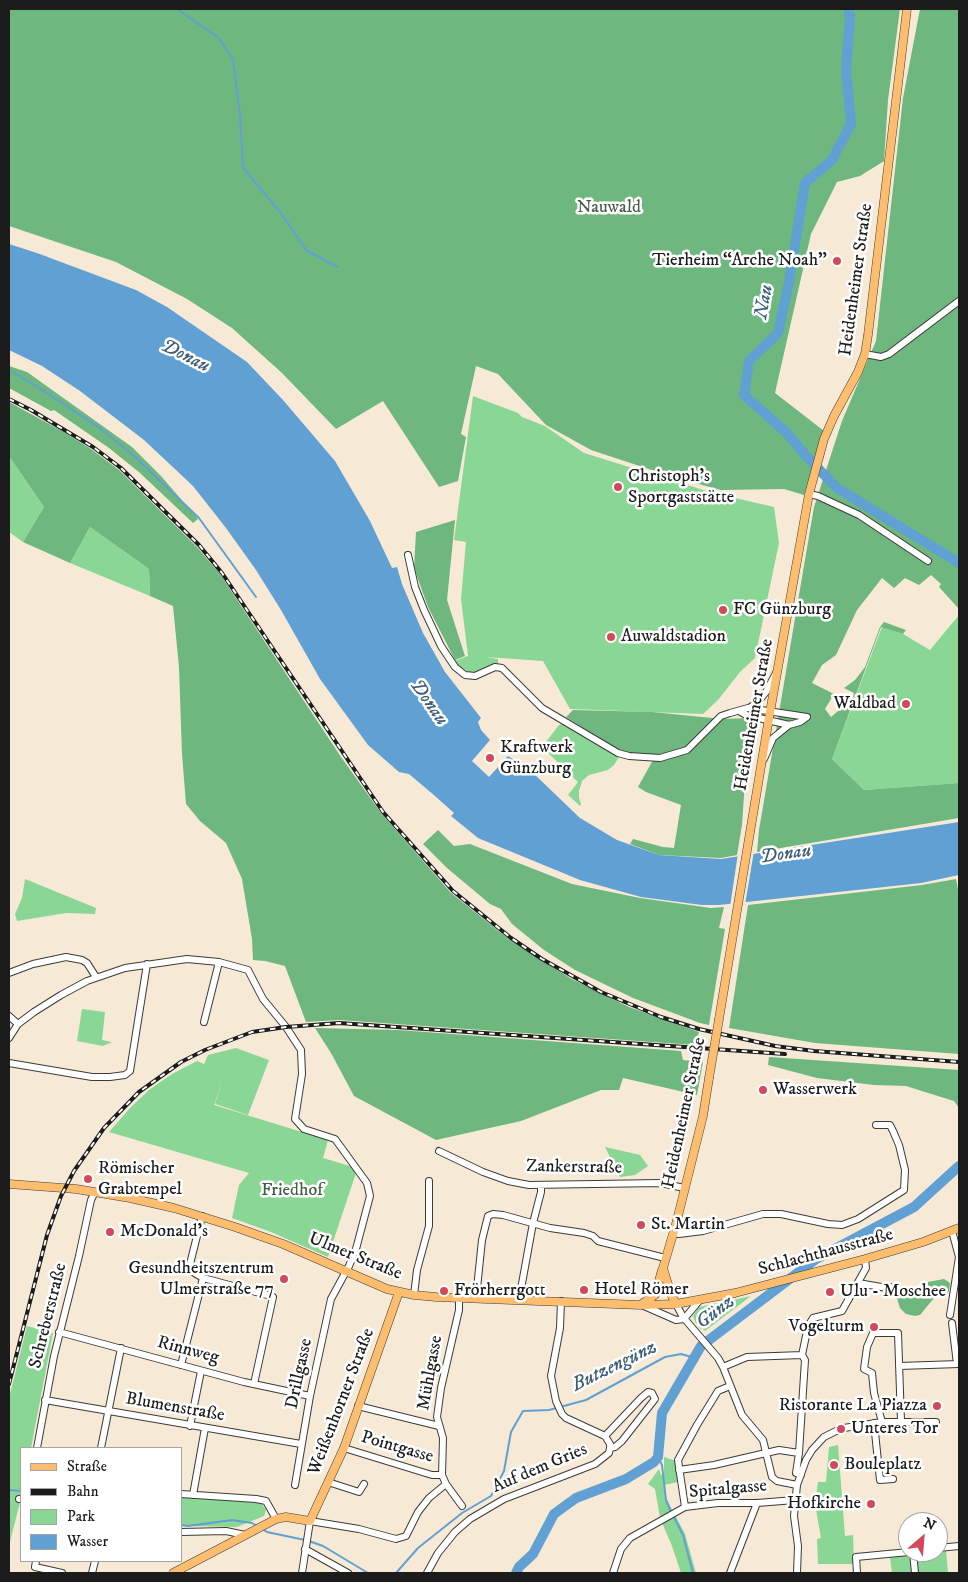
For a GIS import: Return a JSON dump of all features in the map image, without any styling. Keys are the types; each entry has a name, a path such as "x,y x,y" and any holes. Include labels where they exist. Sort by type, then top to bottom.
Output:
{"main road":[{"name":"Heidenheimer Straße","path":"640,1305 652,1299 655,1295 674,1233 703,1116 769,716 809,494 824,439 858,372 865,354 907,9"},
{"name":"Ulmer Straße","path":"9,1184 65,1187 146,1201 202,1216 274,1241 345,1272 399,1292 414,1295 640,1305 699,1301"},
{"name":"Schlachthausstraße","path":"699,1301 862,1260 956,1229"},
{"path":"663,1268 676,1304"},
{"name":"Weißenhorner Straße","path":"310,1521 344,1448 399,1292"},
{"path":"173,1573 276,1519 286,1517 310,1521"}],"street":[{"path":"865,354 881,357 889,354 959,301"},
{"path":"809,494 859,514 928,561"},
{"path":"408,555 415,587 424,610 441,646 455,667 466,675 475,676 496,667 502,668 542,708 618,753 629,756 660,758 687,750 721,716 748,708 757,703 766,692 777,670"},
{"path":"748,708 789,725"},
{"path":"739,711 746,715 807,717 800,722 789,725 773,738 761,765"},
{"path":"9,973 33,964 66,957 82,960 87,963 96,977"},
{"path":"9,1038 18,1024 60,994 96,977 126,968 188,959 219,962 204,1022"},
{"name":"Drillgasse","path":"219,962 248,970 263,999 286,1027 301,1050 302,1074 295,1119 304,1129 335,1139 367,1183 370,1196 356,1249 331,1299 310,1396 295,1485"},
{"path":"9,1063 92,1077 125,1075 130,1071 147,964"},
{"path":"9,1016 18,1024"},
{"path":"674,1233 703,1231 763,1214 781,1214 813,1222 842,1225 853,1222 904,1190 905,1170 899,1145 890,1125 876,1125"},
{"name":"Zankerstraße","path":"439,1151 483,1172 518,1183 541,1185 661,1183 684,1188"},
{"path":"414,1295 417,1270 429,1226 429,1181"},
{"path":"519,1300 541,1185"},
{"name":"Schreberstraße","path":"37,1447 59,1332 79,1256 91,1200 95,1192"},
{"path":"476,1298 480,1248 488,1216 497,1214 559,1230 584,1233 593,1236 598,1241 665,1258"},
{"path":"202,1216 190,1266 193,1274 269,1295 273,1298 254,1384"},
{"path":"950,1315 958,1257 956,1229"},
{"path":"800,1474 796,1473 805,1360 802,1354 808,1326 813,1318 842,1311 866,1268 862,1260"},
{"path":"181,1365 203,1278"},
{"path":"858,1283 887,1288 894,1287"},
{"name":"Mühlgasse","path":"459,1298 459,1310 436,1417 443,1443 442,1475 446,1484 462,1506"},
{"path":"561,1301 560,1328 550,1376 556,1401 566,1418 605,1436 610,1444 610,1448"},
{"path":"640,1305 676,1320 684,1318 699,1301"},
{"path":"676,1304 684,1318 715,1354 723,1367 742,1415 763,1440 772,1477 777,1481 797,1486"},
{"path":"899,1366 958,1364 952,1323"},
{"name":"Rinnweg","path":"59,1332 201,1371 310,1396"},
{"path":"882,1422 874,1394 872,1373 864,1369 867,1347 873,1333 898,1333 901,1421"},
{"path":"101,1447 120,1348"},
{"path":"723,1367 746,1357 802,1354"},
{"path":"190,1426 201,1371"},
{"path":"685,1507 678,1460 718,1391 730,1386"},
{"name":"Auf dem Gries","path":"426,1573 454,1532 470,1519 504,1499 595,1464 609,1453 610,1448 615,1447 622,1441 655,1399 652,1393 648,1392 641,1398 605,1436"},
{"name":"Blumenstraße","path":"45,1400 301,1444"},
{"path":"358,1406 439,1426"},
{"path":"797,1573 798,1546 795,1529 795,1500 797,1486 806,1460 818,1443 830,1433 843,1428 882,1422 936,1422"},
{"path":"874,1423 880,1480 893,1479"},
{"path":"193,1495 205,1428"},
{"name":"Pointgasse","path":"344,1448 432,1475 442,1475"},
{"path":"679,1470 714,1465 778,1450 799,1453"},
{"path":"328,1482 359,1492 364,1484"},
{"path":"302,1573 310,1521 359,1529 396,1539 406,1536 423,1505 446,1484"},
{"path":"182,1494 266,1501 276,1519"},
{"name":"Spitalgasse","path":"613,1573 625,1542 635,1534 685,1507 718,1503 757,1503 795,1500"},
{"path":"730,1573 757,1503"},
{"path":"182,1532 226,1531 246,1535"},
{"path":"305,1547 348,1573"},
{"path":"857,1573 856,1557 898,1553"},
{"path":"36,1562 35,1567 62,1573"}],"green space":[{"name":"Nauwald","path":"9,9 900,9 888,100 884,161 860,176 837,182 811,234 775,393 824,431 804,495 784,489 721,490 676,478 591,450 546,425 498,374 476,366 461,434 466,437 458,481 439,487 383,401 336,429 282,373 232,328 187,299 116,262 9,226"},
{"path":"920,9 959,9 959,609 939,587 941,584 931,575 919,585 905,578 894,588 882,578 857,610 836,655 822,665 812,683 834,694 825,709 831,717 846,704 851,705 854,693 844,688 855,680 865,667 880,627 884,622 906,630 903,634 881,627 832,759 864,790 959,783 959,818 757,852 759,830 814,507 842,421 876,341 903,98"},
{"path":"9,366 27,372 132,447 161,476 198,519 193,523 140,473 109,448 54,410 51,411 9,388"},
{"path":"473,396 518,413 522,417 545,426 584,453 713,493 774,507 779,543 755,658 703,714 570,709 543,661 486,657 498,659 498,666 480,672 469,672 461,668 454,661 468,656 461,599 466,542 454,540"},
{"path":"9,402 62,431 91,449 119,470 197,547 220,574 341,757 381,813 451,893 510,940 570,978 629,1007 699,1032 695,1045 339,1020 306,1022 285,966 253,960 252,939 242,879 226,843 200,821 186,804 179,667 173,606 150,596 149,569 90,527 70,563 23,542 44,507 9,456"},
{"path":"9,456 44,507 23,542 9,532"},
{"path":"455,520 447,600 465,656 455,660 428,607 414,568 416,532"},
{"path":"90,527 149,569 150,596 70,563"},
{"name":"Waldbad","path":"959,615 959,783 864,790 832,759 882,627 903,634 930,650"},
{"path":"573,710 652,712 723,719 752,718 754,725 746,766 742,825 737,855 721,858 659,855 630,844 633,839 674,848 681,805 646,792 638,787 653,760 621,752 566,717"},
{"path":"564,723 619,757 608,770 589,775 582,781 579,791 580,806 568,795 578,782 542,747 559,725"},
{"path":"438,830 454,846 470,844 572,884 640,898 711,908 724,907 719,928 725,929 709,1025 633,998 575,970 544,950 512,924 501,909 490,904 447,868 423,844"},
{"path":"25,879 96,908 95,914 66,913 17,921 15,914 22,898"},
{"path":"956,879 959,895 959,1054 815,1043 729,1028 748,905 922,885"},
{"path":"82,1009 105,1012 102,1040 112,1042 103,1046 77,1041"},
{"path":"315,1028 398,1030 681,1051 683,1060 703,1062 697,1095 623,1078 619,1090 601,1090 521,1121 436,1140 354,1096"},
{"name":"Friedhof","path":"236,1048 269,1060 248,1115 215,1104 222,1082 214,1105 328,1140 323,1158 353,1167 356,1173 328,1257 271,1232 232,1218 239,1185 249,1173 109,1132 149,1090 172,1074 197,1061 204,1064 208,1055"},
{"path":"769,1057 959,1070 959,1108 954,1101 906,1086 874,1085 817,1078 768,1065"},
{"path":"605,1147 640,1155 648,1166 635,1175 620,1177"},
{"path":"944,1279 950,1283 947,1294 934,1298 920,1315 906,1314 900,1308 895,1292 928,1286 928,1282"},
{"path":"751,1296 705,1331 698,1326 708,1318 713,1320 715,1318 714,1314 733,1300"},
{"path":"727,1301 696,1324 693,1316 699,1307"},
{"path":"27,1326 53,1333 31,1447 20,1447 20,1502 9,1546 9,1398"},
{"path":"838,1445 845,1536 853,1535 854,1564 818,1564 817,1539 821,1538 815,1504 818,1482 826,1482 829,1447"},
{"path":"664,1457 676,1461 678,1482 664,1485 666,1498 685,1534 696,1573 681,1573 660,1518 655,1489 648,1484 659,1469 661,1475 664,1474"},
{"path":"182,1497 261,1503 266,1510 264,1516 237,1527 182,1526"},
{"path":"898,1556 898,1562 912,1562 913,1573 892,1573 890,1557"},
{"path":"916,1562 947,1562 948,1573 917,1573"}],"water":[{"name":"Donau","path":"9,244 136,290 167,307 247,362 283,400 335,461 370,521 392,568 397,567 402,584 423,633 445,672 481,718 478,722 481,730 490,740 472,761 489,777 508,756 531,771 580,818 617,840 659,855 721,859 959,822 959,875 921,883 719,905 702,905 641,897 580,880 478,838 451,816 454,813 409,774 399,772 368,745 320,679 256,570 193,486 144,440 80,391 42,366 9,350"}],"pier":[{"path":"754,851 745,905 730,907 738,853"}],"waterway":[{"path":"177,9 219,38 233,59 240,115 243,168 281,213 306,250 337,267"},
{"name":"Nau","path":"848,9 850,16 846,69 851,124 832,160 805,183 789,282 778,333 749,361 744,395 787,433 837,488 959,563"},
{"path":"9,370 101,429 134,456 199,518 256,597"},
{"name":"Günz","path":"516,1573 519,1567 533,1554 554,1514 576,1498 626,1479 654,1462 658,1457 662,1413 701,1346 816,1259 914,1207 959,1166"},
{"name":"Butzengünz","path":"396,1573 418,1548 462,1513 491,1496 504,1471 511,1432 523,1411 549,1410 586,1400 665,1357 681,1354 695,1358"},
{"path":"658,1457 662,1465 666,1500 671,1512"},
{"path":"9,1490 20,1491"},
{"path":"674,1517 683,1535 693,1573"},
{"path":"182,1525 232,1520 252,1523 257,1526"},
{"path":"261,1528 267,1532 305,1540"},
{"path":"309,1541 323,1546 368,1573"}],"railway":[{"path":"9,399 93,447 121,468 199,545 222,573 383,812 453,891 511,938 542,959 601,992 661,1017 699,1029 775,1046 814,1051 959,1062"},
{"path":"9,1384 47,1235 61,1196 74,1171 104,1128 139,1092 181,1062 205,1050 252,1032 339,1023 785,1054"}],"place":[{"name":"Tierheim “Arche Noah”","path":"837,261"},
{"name":"Christoph's Sportgaststätte","path":"618,487"},
{"name":"FC Günzburg","path":"723,610"},
{"name":"Auwaldstadion","path":"611,637"},
{"name":"Waldbad","path":"906,704"},
{"name":"Kraftwerk Günzburg","path":"490,758"},
{"name":"Wasserwerk","path":"763,1090"},
{"name":"Römischer Grabtempel","path":"88,1179"},
{"name":"St. Martin","path":"641,1225"},
{"name":"McDonald's","path":"110,1232"},
{"name":"Gesundheitszentrum Ulmerstraße 77","path":"284,1279"},
{"name":"Hotel Römer","path":"584,1290"},
{"name":"Frörherrgott","path":"444,1291"},
{"name":"Ulu - Moschee","path":"830,1292"},
{"name":"Vogelturm","path":"874,1327"},
{"name":"Ristorante La Piazza","path":"937,1406"},
{"name":"Unteres Tor","path":"841,1429"},
{"name":"Bouleplatz","path":"834,1465"},
{"name":"Hofkirche","path":"871,1504"}]}
